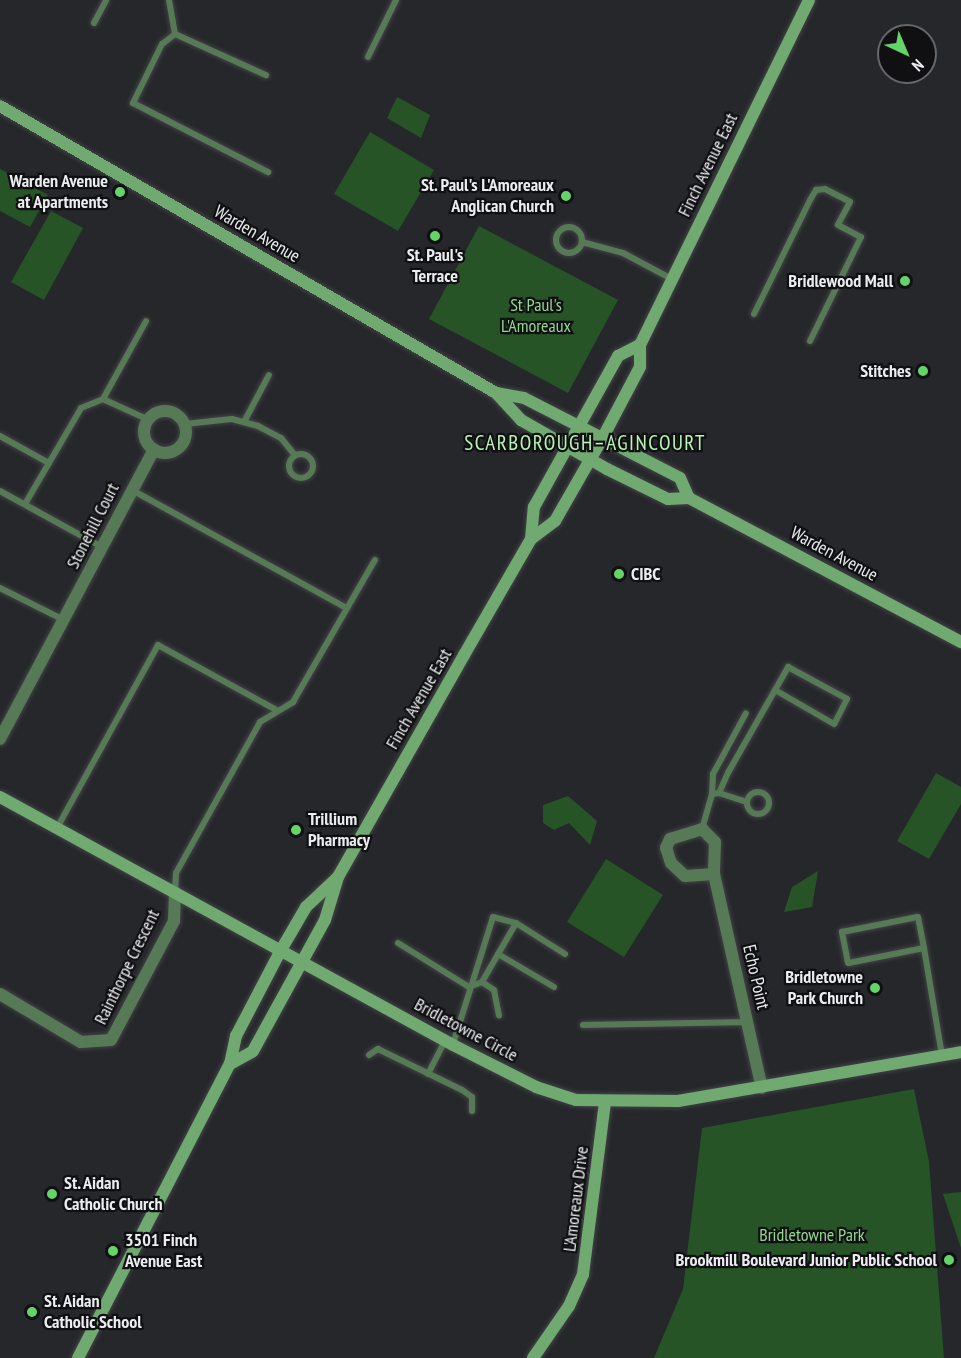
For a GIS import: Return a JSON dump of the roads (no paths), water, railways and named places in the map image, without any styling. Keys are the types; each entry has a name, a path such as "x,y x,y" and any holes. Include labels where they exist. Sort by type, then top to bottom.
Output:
{"main road":[{"name":"Finch Avenue East","path":"230,1064 253,1051 304,962 338,877 531,539 555,521 602,439 640,368 640,345 809,0"},
{"name":"Warden Avenue","path":"0,106 496,393 521,420 668,500 689,498 961,642"},
{"name":"Finch Avenue East","path":"531,539 534,507 618,356 640,345"},
{"name":"Warden Avenue","path":"496,393 524,398 680,478 689,498"},
{"name":"Bridletowne Circle","path":"0,797 449,1043 536,1087 605,1103 678,1101 961,1052"},
{"name":"Finch Avenue East","path":"78,1358 230,1064 236,1036 281,950 306,906 338,877"},
{"name":"L'Amoreaux Drive","path":"533,1358 569,1306 583,1274 605,1103"}],"street":[{"path":"168,411 185,424 186,435 174,451 154,449 145,436 149,420 168,411"},
{"name":"Stonehill Court","path":"0,739 154,449"},
{"path":"702,830 677,833 666,848 685,876 714,874"},
{"name":"Echo Point","path":"702,830 715,843 714,874 762,1088"},
{"name":"Rainthorpe Crescent","path":"0,994 81,1042 111,1040 174,921 175,892"}],"lane":[{"path":"94,23 105,0"},
{"path":"169,0 176,34"},
{"path":"368,57 396,0"},
{"path":"176,34 266,75"},
{"path":"176,34 162,44 133,103 268,172"},
{"path":"754,314 816,190 834,194 850,202 838,225 861,237 810,341"},
{"path":"569,227 577,230 582,242 571,253 556,241 561,229 569,227"},
{"path":"582,242 623,253 672,279"},
{"path":"25,504 81,408 103,399 146,321"},
{"path":"244,422 269,375"},
{"path":"103,399 149,420"},
{"path":"185,424 244,422 281,438 295,455"},
{"path":"0,436 49,463"},
{"path":"304,454 314,466 304,479 289,471 295,455 304,454"},
{"path":"132,490 347,608"},
{"path":"0,491 102,548"},
{"path":"175,892 176,873 260,722 276,710 293,702 375,560"},
{"path":"0,588 64,620"},
{"path":"57,828 158,645 276,710"},
{"path":"702,830 716,794 788,667 847,699 834,724 776,690"},
{"path":"716,794 713,774 746,713"},
{"path":"716,794 747,802"},
{"path":"428,1074 449,1043 493,917 516,923 565,954"},
{"path":"924,948 848,963 842,932 918,917 924,948 942,1056"},
{"path":"469,987 482,982 516,923"},
{"path":"398,943 469,987"},
{"path":"498,954 554,987"},
{"path":"482,982 494,990 499,1016"},
{"path":"583,1025 748,1022"},
{"path":"369,1055 378,1049 472,1097 472,1111"}],"place":[{"name":"Warden Avenue at Apartments","path":"120,192"},
{"name":"St. Paul's L'Amoreaux Anglican Church","path":"566,196"},
{"name":"St. Paul's Terrace","path":"435,236"},
{"name":"Bridlewood Mall","path":"905,281"},
{"name":"Stitches","path":"923,371"},
{"name":"CIBC","path":"619,574"},
{"name":"Trillium Pharmacy","path":"296,830"},
{"name":"Bridletowne Park Church","path":"875,988"},
{"name":"St. Aidan Catholic Church","path":"52,1194"},
{"name":"3501 Finch Avenue East","path":"113,1251"},
{"name":"Brookmill Boulevard Junior Public School","path":"949,1260"},
{"name":"St. Aidan Catholic School","path":"32,1312"}],"district":[{"name":"SCARBOROUGH–AGINCOURT","path":"585,443"}],"park label":[{"name":"St Paul's L'Amoreaux","path":"536,316"},
{"name":"Bridletowne Park","path":"812,1235"}]}
